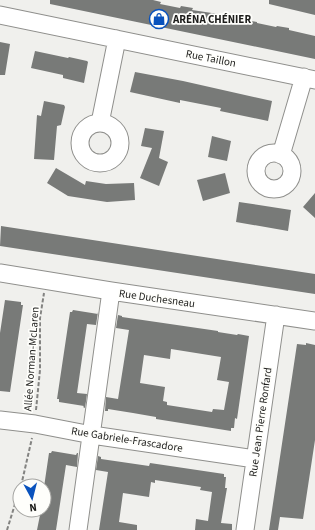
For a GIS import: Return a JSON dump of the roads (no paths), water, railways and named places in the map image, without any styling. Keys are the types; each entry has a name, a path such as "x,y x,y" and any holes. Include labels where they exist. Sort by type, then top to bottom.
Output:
{"street":[{"name":"Rue Taillon","path":"0,15 310,78 281,155"},
{"path":"100,123 117,39"},
{"name":"Rue Duchesneau","path":"0,273 315,321"},
{"path":"78,530 111,291"},
{"name":"Rue Jean Pierre Ronfard","path":"245,530 276,315"},
{"name":"Rue Gabriele-Frascadore","path":"0,420 35,424 92,435 255,458"}],"place":[{"name":"ARÉNA CHÉNIER","path":"159,19"}]}
